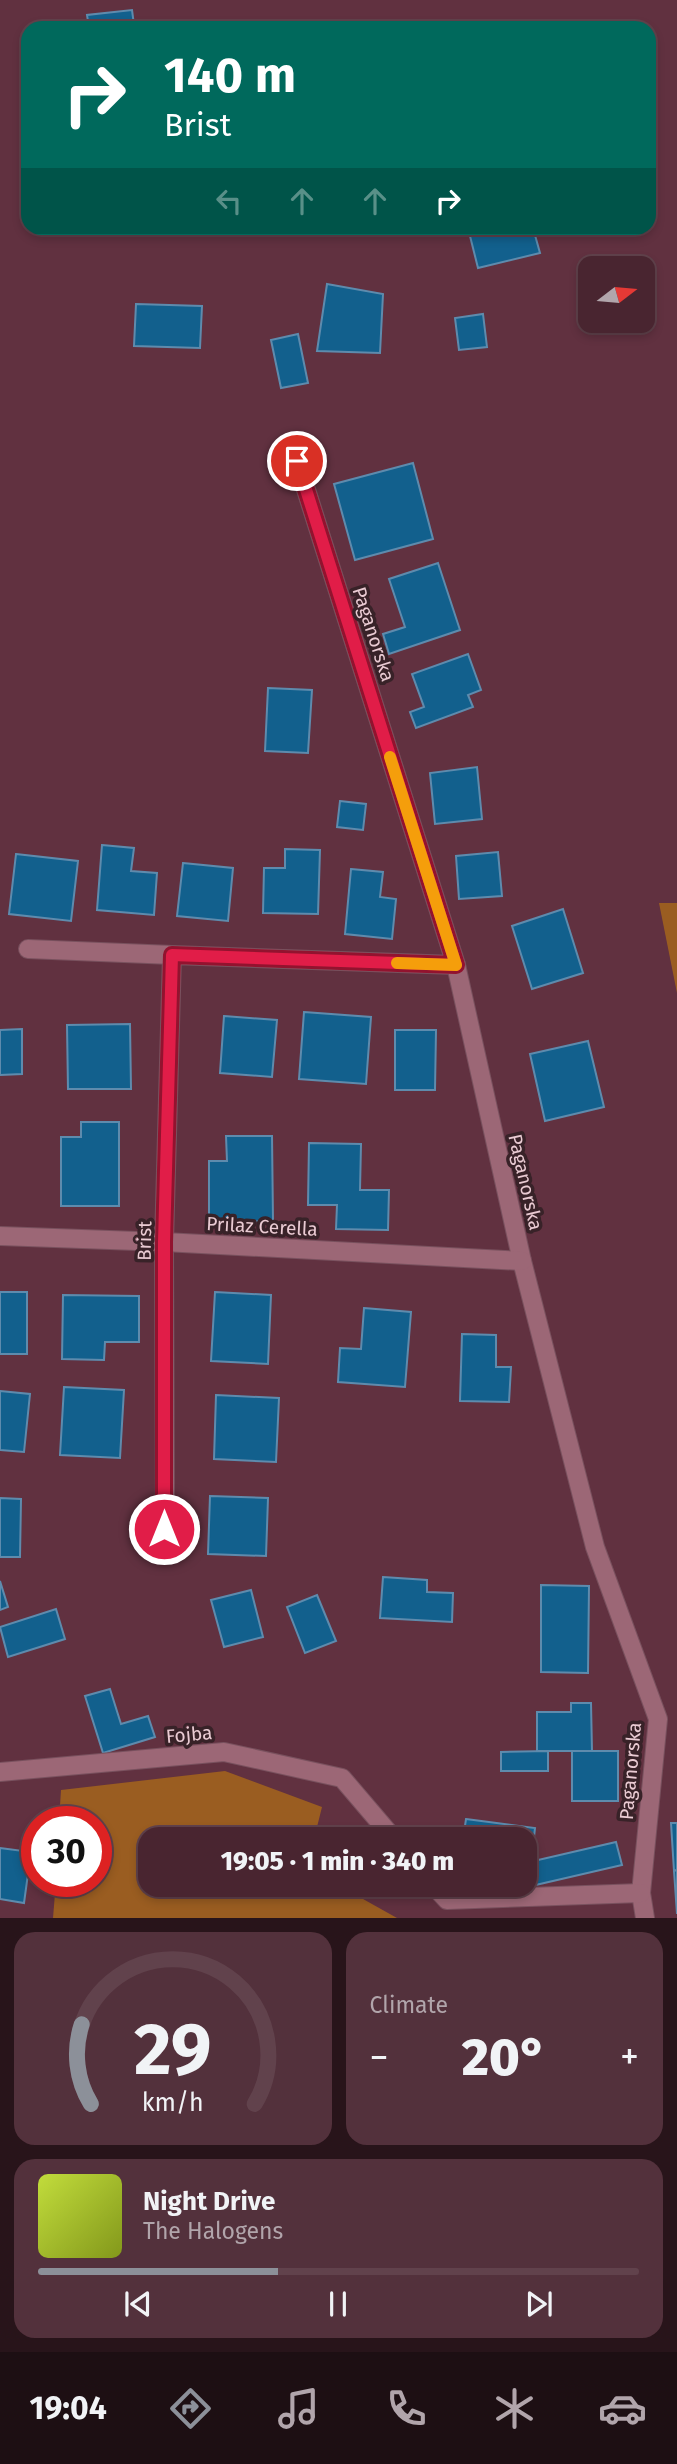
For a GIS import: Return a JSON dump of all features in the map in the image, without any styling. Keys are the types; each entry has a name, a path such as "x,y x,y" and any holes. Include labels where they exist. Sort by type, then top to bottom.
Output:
{"street":[{"name":"Paganorska","path":"297,461 456,965 522,1261 595,1547 658,1719 640,1893 645,1918"},
{"path":"27,949 456,965"},
{"name":"Brist","path":"164,1529 164,1242 172,955"},
{"name":"Prilaz Cerella","path":"0,1236 522,1261"},
{"name":"Fojba","path":"0,1772 224,1752 342,1778 384,1827"},
{"path":"537,1897 640,1893"},
{"path":"444,1897 447,1900 530,1897"}],"shaded area":[{"path":"659,903 677,903 677,993"},
{"path":"225,1771 322,1807 317,1827 138,1827 138,1897 359,1897 397,1918 53,1918 55,1897 112,1897 112,1806 60,1806 61,1790"}],"building":[{"path":"132,10 133,21 88,21 87,15"},
{"path":"470,235 535,235 540,253 478,268"},
{"path":"327,284 383,294 380,353 317,351"},
{"path":"136,304 202,306 200,348 134,346"},
{"path":"483,314 487,347 459,350 455,318"},
{"path":"298,334 308,383 281,388 271,340"},
{"path":"413,463 433,539 355,560 334,484"},
{"path":"438,563 460,630 389,654 383,634 405,627 389,579"},
{"path":"468,654 481,690 468,695 473,707 416,728 410,712 424,707 412,674"},
{"path":"268,688 312,690 308,753 265,751"},
{"path":"477,767 482,819 435,824 430,773"},
{"path":"340,801 366,804 363,830 337,827"},
{"path":"102,845 134,848 131,871 157,873 154,915 97,910"},
{"path":"285,849 320,850 318,914 263,913 264,868 285,868"},
{"path":"498,852 502,896 459,899 456,856"},
{"path":"16,854 78,861 71,921 9,914"},
{"path":"183,863 233,868 228,921 177,916"},
{"path":"351,869 383,872 380,897 396,899 392,939 345,934"},
{"path":"563,909 583,973 532,989 512,926"},
{"path":"304,1012 371,1017 366,1084 299,1079"},
{"path":"224,1016 277,1020 272,1077 220,1073"},
{"path":"130,1024 131,1089 68,1089 67,1025"},
{"path":"22,1029 22,1074 0,1075 0,1030"},
{"path":"395,1030 436,1030 435,1090 395,1090"},
{"path":"588,1041 604,1107 545,1121 530,1054"},
{"path":"81,1122 119,1122 119,1206 61,1206 61,1137 81,1137"},
{"path":"226,1136 272,1136 273,1221 209,1222 209,1161 227,1161"},
{"path":"309,1143 361,1144 360,1190 389,1190 388,1230 336,1229 337,1205 308,1205"},
{"path":"0,1292 27,1292 27,1354 0,1354"},
{"path":"215,1292 271,1295 268,1364 211,1361"},
{"path":"63,1295 139,1296 139,1342 105,1342 104,1360 62,1359"},
{"path":"364,1308 411,1312 405,1387 338,1382 340,1348 361,1349"},
{"path":"462,1334 496,1335 496,1367 511,1367 509,1402 460,1401"},
{"path":"64,1387 124,1390 120,1458 60,1455"},
{"path":"0,1391 30,1394 24,1452 0,1450"},
{"path":"216,1395 279,1398 276,1462 214,1459"},
{"path":"210,1496 268,1498 266,1556 208,1554"},
{"path":"0,1498 21,1499 20,1557 0,1557"},
{"path":"383,1577 427,1580 427,1592 453,1593 452,1622 380,1618"},
{"path":"0,1581 8,1607 0,1610"},
{"path":"541,1585 589,1586 588,1673 541,1672"},
{"path":"251,1590 263,1637 224,1647 211,1600"},
{"path":"317,1595 336,1641 305,1653 287,1607"},
{"path":"56,1609 65,1639 8,1657 0,1627"},
{"path":"110,1689 121,1724 148,1716 155,1737 103,1753 85,1696"},
{"path":"571,1703 591,1703 592,1751 537,1751 537,1712 571,1712"},
{"path":"548,1751 548,1771 501,1771 501,1752"},
{"path":"572,1751 618,1751 618,1801 572,1801"},
{"path":"466,1819 527,1827 465,1827"},
{"path":"671,1823 677,1823 677,1870 674,1871"},
{"path":"616,1842 622,1865 537,1885 537,1860"},
{"path":"0,1848 21,1851 21,1897 25,1897 24,1903 0,1899"},
{"path":"677,1870 677,1914 674,1871"}],"slow traffic":[{"path":"390,757 456,965 397,963"}],"route":[{"path":"164,1529 164,1242 172,955 456,965 297,461"}]}
